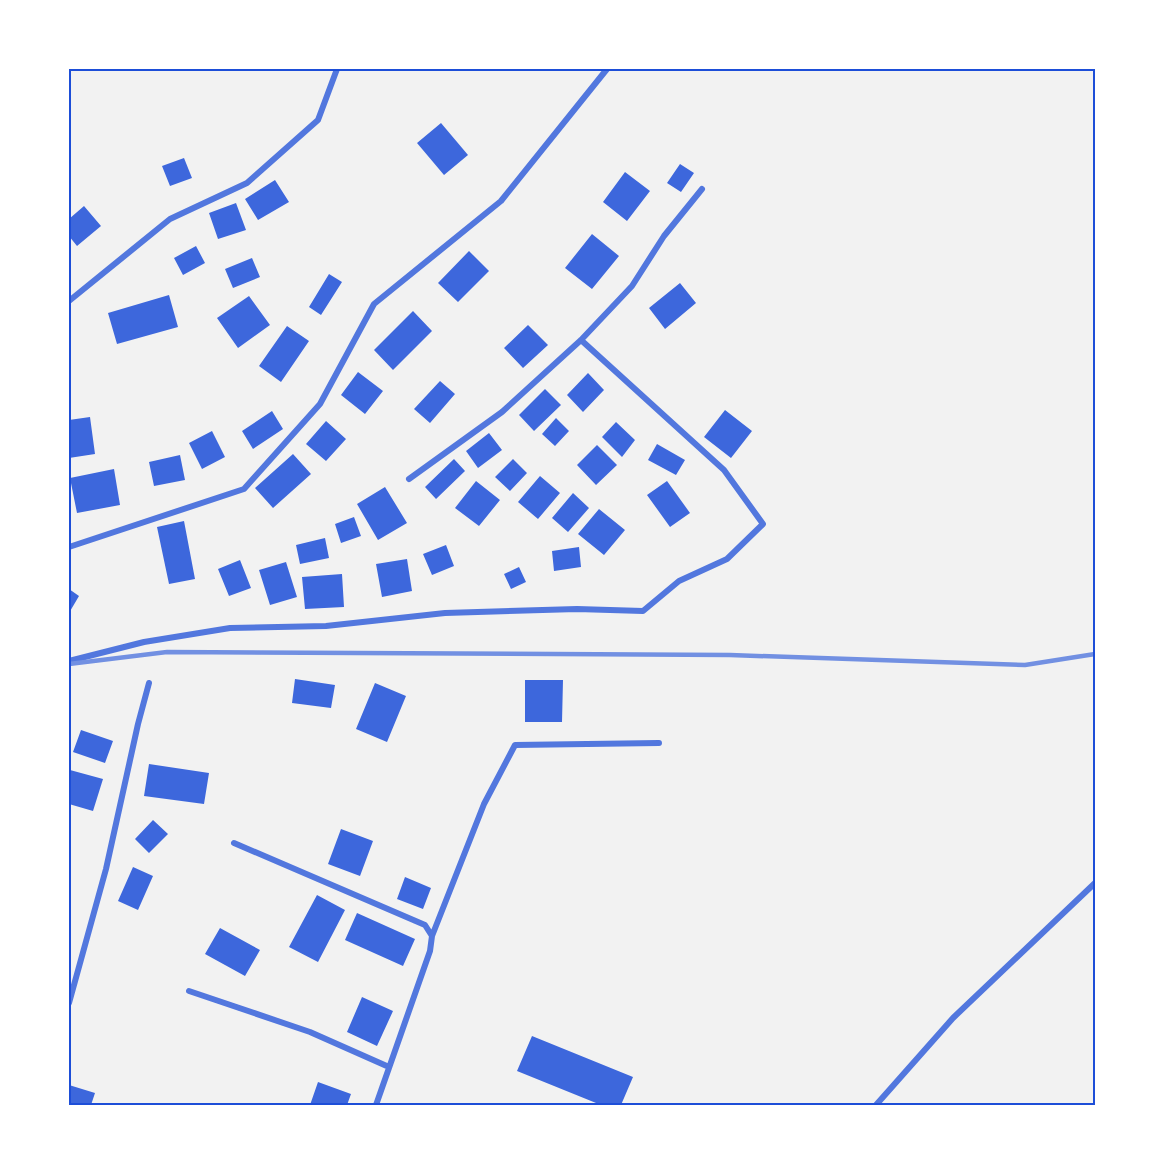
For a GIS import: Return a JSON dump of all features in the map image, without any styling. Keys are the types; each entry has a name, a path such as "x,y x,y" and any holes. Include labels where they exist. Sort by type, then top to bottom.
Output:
{"street":[{"path":"69,301 170,219 247,183 318,120 337,69"},
{"path":"69,547 244,489 320,404 374,304 501,201 607,69"},
{"path":"409,479 502,412 581,340 632,286 664,236 702,189"},
{"path":"69,661 144,642 230,628 327,626 456,613 577,609 643,611 678,581 727,559 763,524 724,470 581,340"},
{"path":"69,1003 106,869 148,683"},
{"path":"376,1105 430,951 432,936 484,804 515,745 658,743"},
{"path":"234,843 425,925 432,936"},
{"path":"876,1105 953,1018 1095,883"},
{"path":"189,991 310,1032 389,1067"}],"building":[{"path":"441,123 468,155 444,175 417,143"},
{"path":"184,158 192,178 170,186 162,166"},
{"path":"680,164 694,173 681,192 667,183"},
{"path":"625,172 650,191 627,221 603,202"},
{"path":"275,180 289,202 258,220 245,199"},
{"path":"236,203 246,230 218,239 209,213"},
{"path":"84,206 101,226 77,246 69,236 69,219"},
{"path":"592,234 619,256 592,289 565,268"},
{"path":"196,246 205,263 183,275 174,258"},
{"path":"469,251 489,271 458,302 438,283"},
{"path":"252,258 260,277 233,288 225,269"},
{"path":"329,274 342,282 321,315 309,307"},
{"path":"680,283 696,303 665,329 649,308"},
{"path":"169,295 178,327 117,344 108,313"},
{"path":"249,296 270,325 238,348 217,318"},
{"path":"413,311 432,331 393,370 374,350"},
{"path":"528,325 548,345 523,368 504,348"},
{"path":"287,326 309,341 281,382 259,366"},
{"path":"358,372 383,391 365,414 341,395"},
{"path":"588,373 604,390 583,412 567,395"},
{"path":"440,381 455,394 430,423 414,409"},
{"path":"545,389 561,405 534,431 519,415"},
{"path":"725,410 752,431 731,458 704,437"},
{"path":"272,411 283,429 253,449 242,431"},
{"path":"90,417 95,454 69,458 69,420"},
{"path":"556,418 569,431 555,446 542,434"},
{"path":"326,421 346,439 326,461 306,444"},
{"path":"616,422 635,440 622,457 602,437"},
{"path":"212,431 225,457 202,469 189,443"},
{"path":"489,433 502,450 478,468 466,451"},
{"path":"657,444 685,460 676,475 648,460"},
{"path":"597,445 617,465 596,485 577,465"},
{"path":"293,454 311,474 273,508 255,488"},
{"path":"180,455 185,480 154,486 149,462"},
{"path":"454,459 465,471 436,499 425,487"},
{"path":"513,459 527,473 510,491 495,477"},
{"path":"114,469 120,505 77,513 70,478"},
{"path":"540,476 560,493 538,519 518,502"},
{"path":"476,481 500,500 479,526 455,508"},
{"path":"667,481 690,513 670,527 647,495"},
{"path":"385,487 407,523 378,540 357,504"},
{"path":"573,493 589,508 568,532 552,518"},
{"path":"599,509 625,530 604,555 578,534"},
{"path":"354,517 361,536 341,543 335,524"},
{"path":"184,521 195,579 169,584 157,527"},
{"path":"325,538 329,558 300,564 296,545"},
{"path":"446,545 454,566 432,575 423,554"},
{"path":"579,547 581,567 554,571 552,551"},
{"path":"407,559 412,591 382,597 376,564"},
{"path":"240,560 251,588 229,596 218,569"},
{"path":"286,562 297,597 270,605 259,570"},
{"path":"519,567 526,582 511,589 504,574"},
{"path":"342,574 344,607 305,609 302,577"},
{"path":"69,589 79,596 69,613"},
{"path":"295,679 335,685 331,708 292,703"},
{"path":"525,680 563,680 562,722 525,722"},
{"path":"375,683 406,696 387,742 356,729"},
{"path":"81,730 113,741 105,763 73,752"},
{"path":"149,764 209,773 204,804 144,796"},
{"path":"70,770 103,779 93,811 69,804"},
{"path":"153,820 168,834 149,853 135,839"},
{"path":"341,829 373,841 360,876 328,864"},
{"path":"133,867 153,876 138,910 118,901"},
{"path":"405,877 431,888 423,909 397,899"},
{"path":"317,895 345,910 318,962 289,947"},
{"path":"357,913 415,939 403,966 345,940"},
{"path":"220,928 260,950 245,976 205,954"},
{"path":"362,997 393,1011 377,1046 347,1032"},
{"path":"532,1036 633,1077 621,1105 601,1105 517,1071"},
{"path":"318,1082 351,1094 347,1105 310,1105"},
{"path":"69,1085 95,1093 91,1105 69,1105"}],"railway":[{"path":"69,664 167,652 730,655 1025,665 1095,654"}]}
